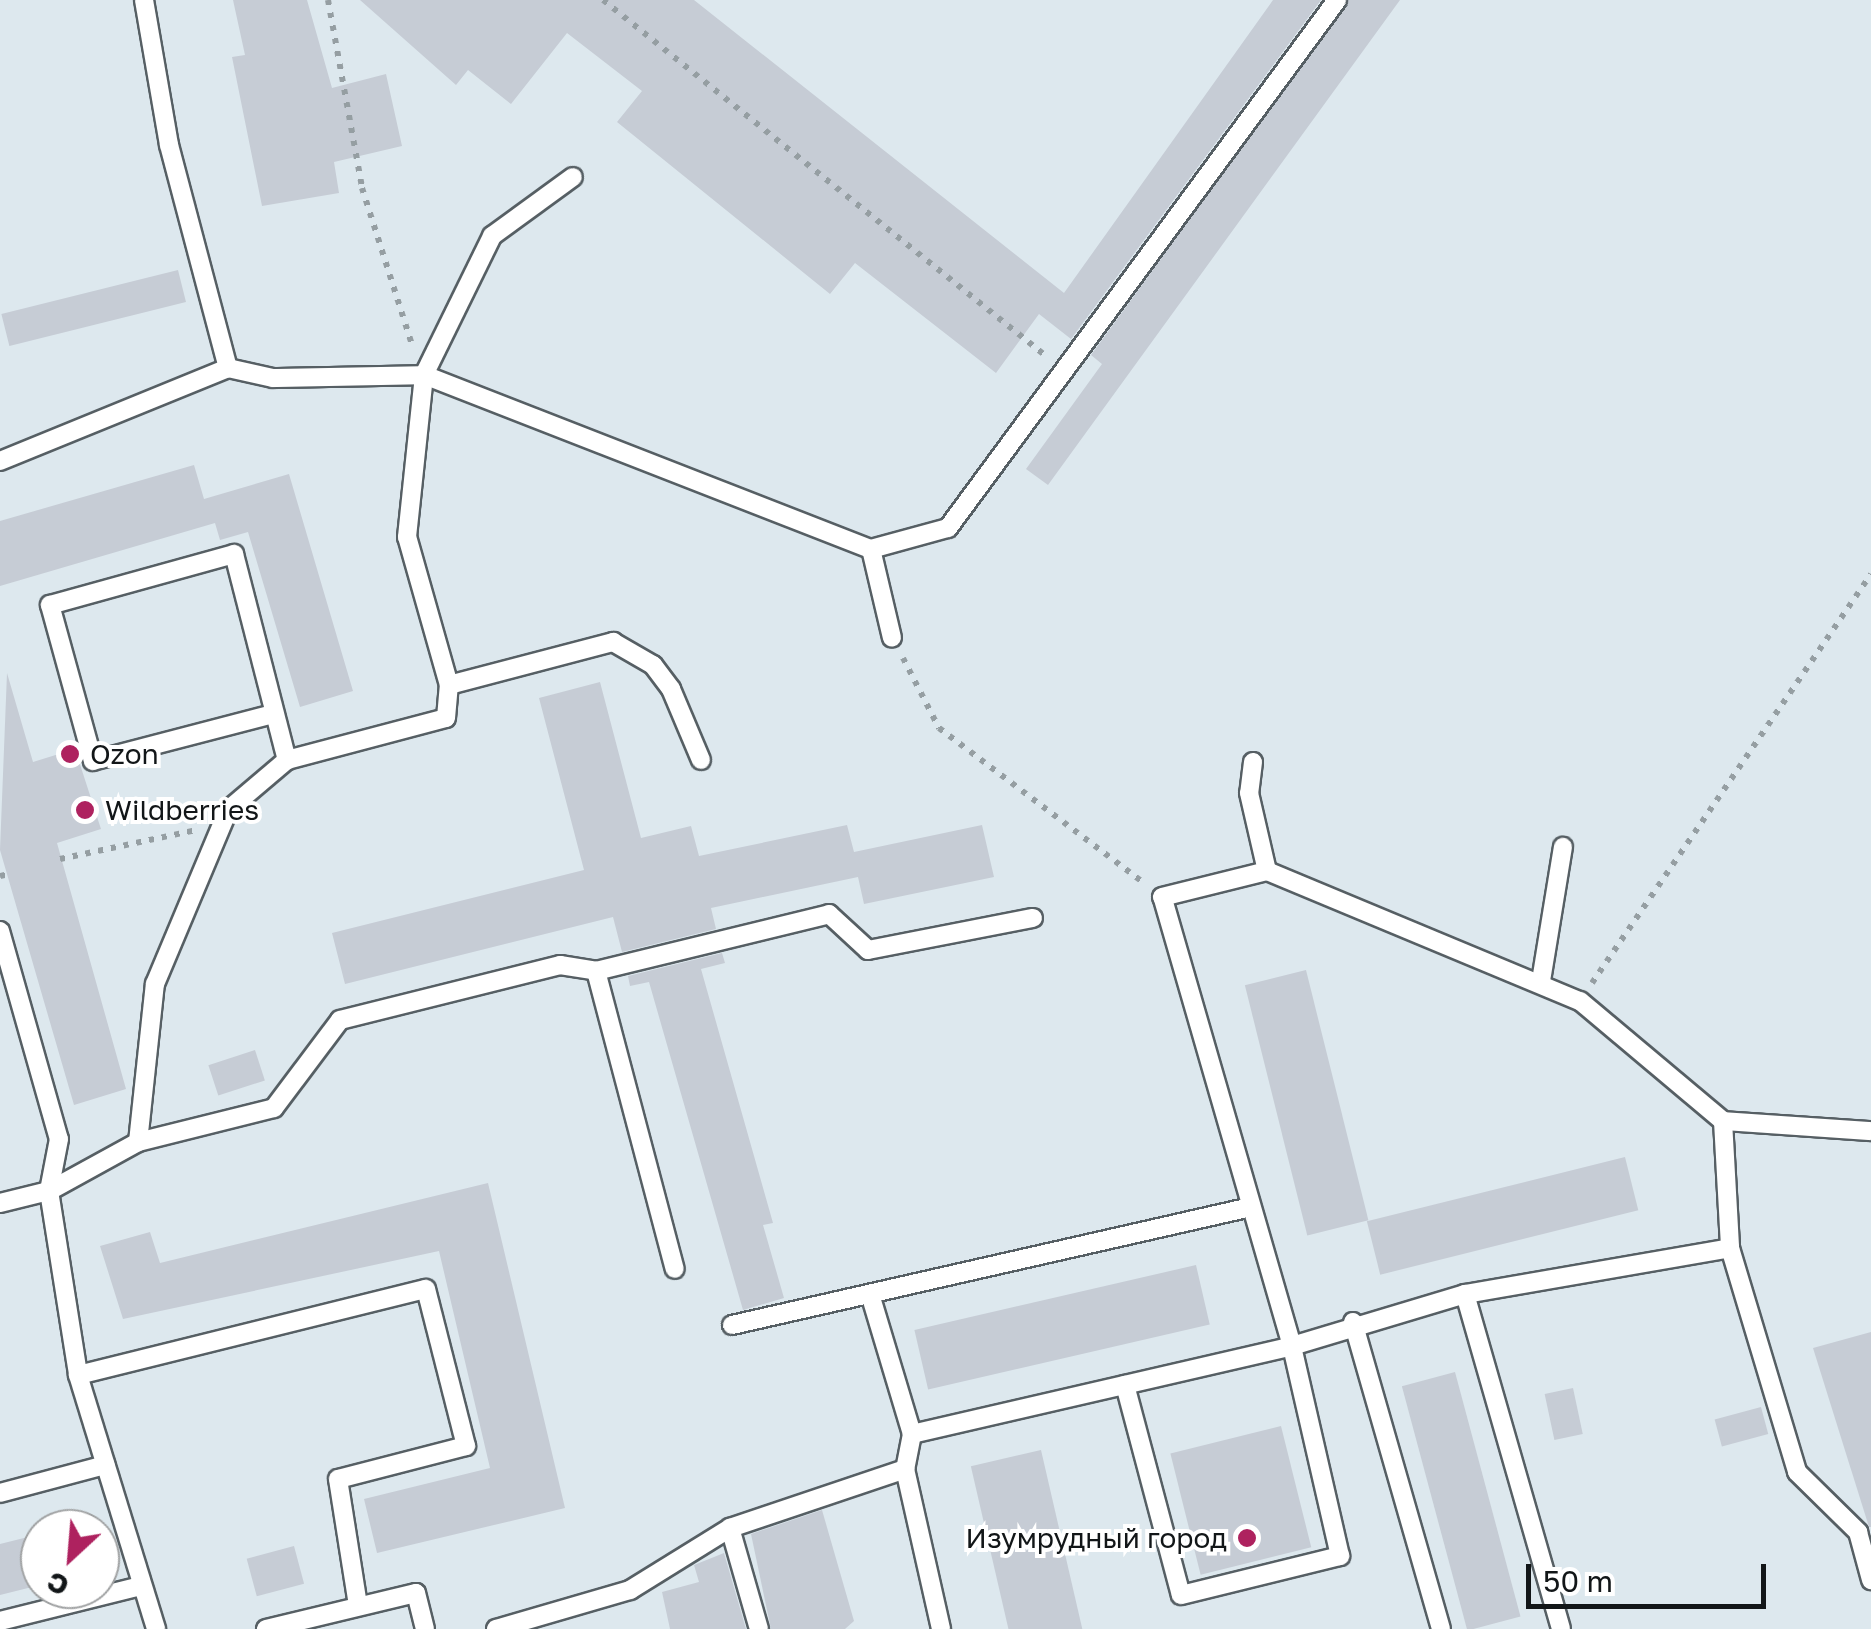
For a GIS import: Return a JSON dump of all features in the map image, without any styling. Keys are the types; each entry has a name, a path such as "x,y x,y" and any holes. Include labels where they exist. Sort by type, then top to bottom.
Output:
{"lane":[{"path":"144,0 170,145 228,368"},
{"path":"0,461 228,368 273,378 424,374 871,550 948,528 1067,372 1337,0"},
{"path":"138,1142 154,984 222,825 287,760 446,718 449,685 406,538 424,374 492,236 573,177"},
{"path":"871,550 892,638"},
{"path":"273,714 93,761 50,604 234,554 287,760"},
{"path":"449,685 613,642 653,665 671,688 701,760"},
{"path":"1253,762 1249,793 1267,872"},
{"path":"1541,982 1564,847"},
{"path":"1125,1385 1181,1595 1340,1556 1292,1346 1162,897 1267,872 1580,1000 1723,1122 1871,1131"},
{"path":"0,1203 49,1191 138,1142 274,1108 340,1020 560,965 596,972 829,914 868,950 1033,918"},
{"path":"0,931 59,1139 49,1191 78,1374 156,1629"},
{"path":"596,972 675,1269"},
{"path":"1723,1122 1730,1248 1797,1472 1858,1532 1871,1580"},
{"path":"732,1325 1251,1207"},
{"path":"912,1434 1292,1346 1353,1322 1465,1294 1730,1248"},
{"path":"78,1374 426,1289 466,1446 338,1479 358,1605"},
{"path":"870,1294 912,1434 906,1469 941,1629"},
{"path":"1465,1294 1560,1629"},
{"path":"1353,1322 1441,1629"},
{"path":"0,1493 105,1465"},
{"path":"496,1629 630,1590 730,1528 906,1469"},
{"path":"730,1528 759,1629"},
{"path":"0,1621 140,1586"},
{"path":"266,1629 416,1593 426,1629"}],"path":[{"path":"328,0 362,188 424,374"},
{"path":"603,0 1067,372"},
{"path":"1580,1000 1871,574"},
{"path":"892,638 939,728 1162,897"},
{"path":"60,859 222,825"}],"building":[{"path":"233,0 307,0 332,88 386,74 402,146 334,162 339,193 262,206 232,57 245,55"},
{"path":"360,0 694,0 1064,293 1273,0 1321,0 1071,339 1039,314 996,373 855,263 830,294 617,122 642,91 567,33 511,104 468,70 456,85"},
{"path":"1349,0 1400,0 1048,485 1026,469 1102,364 1091,355"},
{"path":"178,270 186,302 9,346 1,314"},
{"path":"194,465 204,499 289,474 353,691 300,707 248,532 220,540 215,523 0,586 0,521"},
{"path":"7,673 33,762 75,749 101,829 57,843 126,1089 74,1105 0,850"},
{"path":"600,682 641,838 691,826 699,856 847,825 854,852 982,825 994,877 864,904 858,877 711,908 716,929 622,952 613,917 345,984 332,933 584,870 539,698"},
{"path":"722,953 725,963 701,969 773,1223 763,1225 784,1298 743,1310 649,982 630,986 628,976"},
{"path":"1306,970 1368,1220 1307,1236 1245,985"},
{"path":"255,1050 265,1080 218,1096 208,1065"},
{"path":"1625,1157 1638,1210 1380,1275 1367,1221"},
{"path":"488,1183 565,1508 377,1553 364,1499 490,1468 439,1251 123,1319 100,1246 150,1232 160,1263"},
{"path":"1196,1265 1210,1324 928,1389 914,1330"},
{"path":"1871,1332 1871,1527 1869,1527 1813,1348"},
{"path":"1455,1372 1520,1616 1467,1629 1402,1386"},
{"path":"1573,1388 1583,1434 1554,1440 1545,1394"},
{"path":"1761,1407 1768,1434 1722,1446 1715,1419"},
{"path":"1281,1426 1311,1547 1201,1575 1170,1454"},
{"path":"1041,1450 1082,1629 1008,1629 971,1466"},
{"path":"822,1510 854,1621 845,1629 771,1629 751,1534"},
{"path":"20,1539 20,1590 0,1595 0,1544"},
{"path":"294,1546 304,1584 257,1596 247,1559"},
{"path":"724,1553 746,1629 670,1629 662,1592 699,1582 694,1565"}],"place":[{"name":"Ozon","path":"70,754"},
{"name":"Wildberries","path":"85,810"},
{"name":"Изумрудный город","path":"1247,1538"}]}
